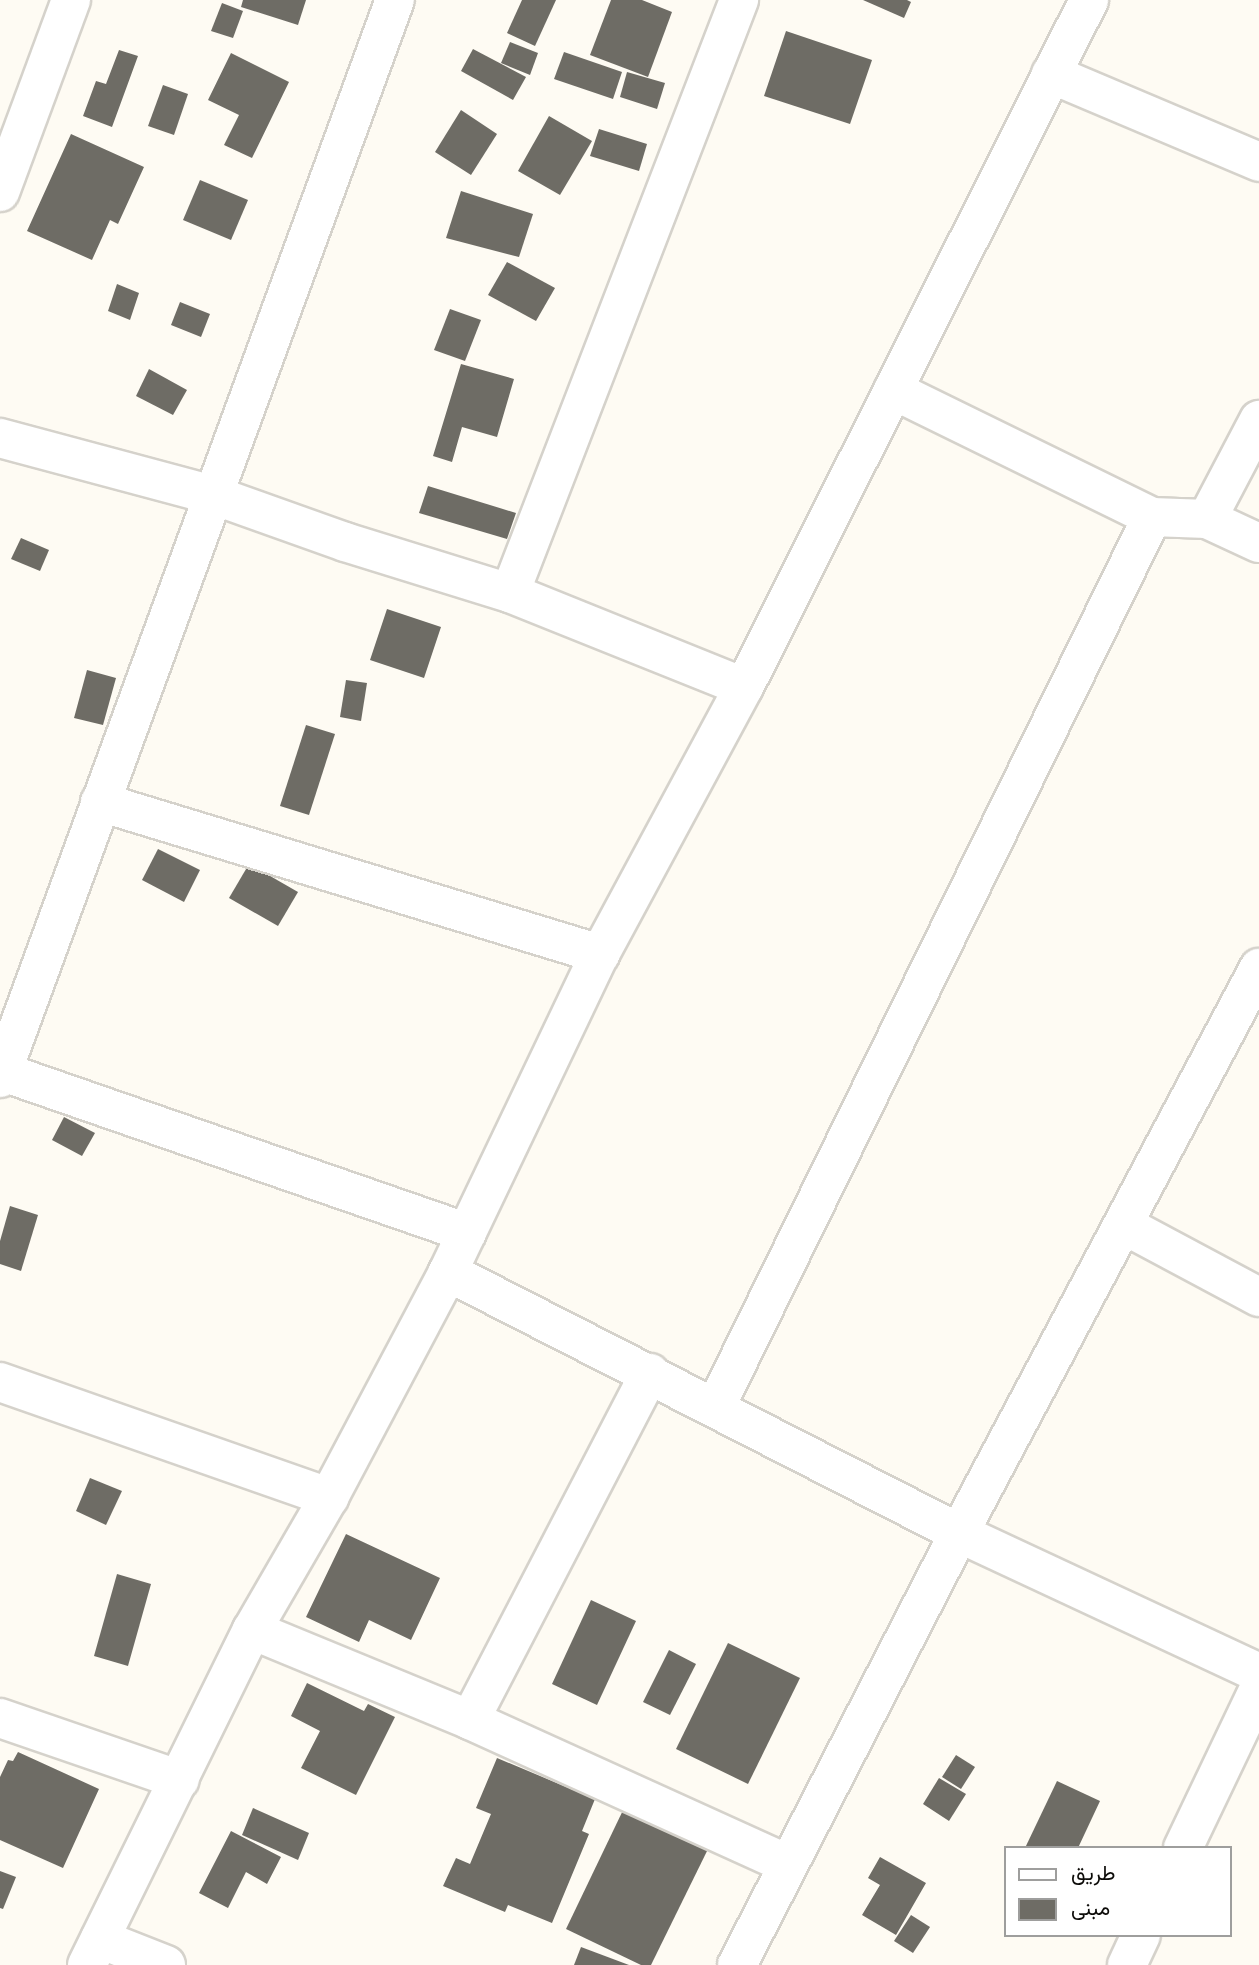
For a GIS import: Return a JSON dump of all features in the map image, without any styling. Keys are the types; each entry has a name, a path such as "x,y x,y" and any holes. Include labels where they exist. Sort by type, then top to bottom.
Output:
{"street":[{"path":"0,192 71,0"},
{"path":"395,0 216,496 100,802 1,1075 467,1233"},
{"path":"510,593 738,0"},
{"path":"166,1965 93,1952 252,1630 329,1497 448,1272 600,954 744,687 1089,0"},
{"path":"1051,74 1259,162"},
{"path":"893,390 1152,517 1207,519 1259,543"},
{"path":"1207,519 1259,419"},
{"path":"0,438 216,496 345,542 510,593 744,687"},
{"path":"715,1408 1152,517"},
{"path":"100,802 600,954"},
{"path":"737,1965 959,1533 1259,968"},
{"path":"1124,1225 1259,1297"},
{"path":"448,1272 959,1533 1259,1672"},
{"path":"470,1720 650,1373"},
{"path":"0,1382 329,1497"},
{"path":"252,1630 470,1720 787,1864"},
{"path":"1184,1846 1259,1689"},
{"path":"0,1718 180,1780"},
{"path":"1127,1965 1140,1937"}],"building":[{"path":"243,0 306,0 298,25 241,7"},
{"path":"522,0 556,0 535,46 507,33"},
{"path":"611,0 642,0 672,12 648,77 590,55"},
{"path":"863,0 907,0 911,2 904,18"},
{"path":"222,3 243,11 233,38 211,31"},
{"path":"786,31 872,60 850,124 764,96"},
{"path":"510,42 538,53 530,75 501,63"},
{"path":"473,49 526,77 513,100 461,71"},
{"path":"119,50 138,56 112,127 83,116 96,81 106,84"},
{"path":"564,52 622,72 613,99 554,79"},
{"path":"231,53 289,82 252,158 224,145 239,115 208,100"},
{"path":"627,72 665,83 657,109 620,97"},
{"path":"163,85 188,94 174,135 148,126"},
{"path":"461,110 497,134 471,175 435,152"},
{"path":"549,116 592,141 560,195 518,171"},
{"path":"599,129 647,144 639,171 590,156"},
{"path":"71,134 144,167 118,224 110,220 92,260 27,231"},
{"path":"200,180 248,200 231,240 183,220"},
{"path":"461,191 533,214 519,257 446,238"},
{"path":"507,262 555,288 536,321 488,295"},
{"path":"117,284 139,293 130,320 108,311"},
{"path":"180,302 210,314 201,337 171,325"},
{"path":"450,309 481,320 465,361 434,350"},
{"path":"461,364 514,379 497,437 462,427 452,462 433,456"},
{"path":"149,369 187,390 173,415 136,396"},
{"path":"428,486 516,513 507,539 419,513"},
{"path":"21,538 49,550 40,571 11,559"},
{"path":"387,609 441,627 424,678 370,660"},
{"path":"87,670 116,678 103,725 74,718"},
{"path":"346,680 367,683 361,721 340,717"},
{"path":"306,725 335,734 309,815 280,806"},
{"path":"158,849 200,870 184,902 142,880"},
{"path":"249,864 298,892 278,926 229,898"},
{"path":"64,1117 95,1133 82,1156 52,1140"},
{"path":"10,1206 38,1215 21,1271 0,1264 0,1241"},
{"path":"90,1478 122,1491 106,1525 76,1511"},
{"path":"346,1534 440,1578 411,1640 369,1620 359,1642 306,1617"},
{"path":"117,1574 151,1584 128,1666 94,1656"},
{"path":"591,1600 636,1621 597,1705 552,1684"},
{"path":"728,1643 800,1678 748,1784 676,1749"},
{"path":"669,1650 696,1664 670,1715 643,1702"},
{"path":"307,1683 364,1711 368,1704 395,1717 356,1795 301,1768 320,1731 291,1716"},
{"path":"18,1752 99,1789 63,1868 0,1840 0,1777 8,1760 13,1761"},
{"path":"956,1755 975,1767 961,1789 942,1777"},
{"path":"497,1758 595,1799 582,1831 589,1834 552,1923 508,1905 505,1912 443,1886 456,1858 470,1864 491,1814 476,1808"},
{"path":"939,1778 966,1794 949,1821 923,1804"},
{"path":"1057,1781 1100,1801 1079,1846 1026,1846"},
{"path":"626,1804 710,1845 651,1965 641,1965 566,1929"},
{"path":"253,1808 309,1833 298,1860 242,1835"},
{"path":"231,1831 281,1857 267,1884 246,1872 228,1908 199,1893"},
{"path":"880,1857 926,1883 896,1935 862,1915 880,1885 868,1878"},
{"path":"0,1871 16,1877 3,1909 0,1908"},
{"path":"911,1915 930,1927 913,1953 894,1941"},
{"path":"581,1947 629,1965 574,1965"}]}
